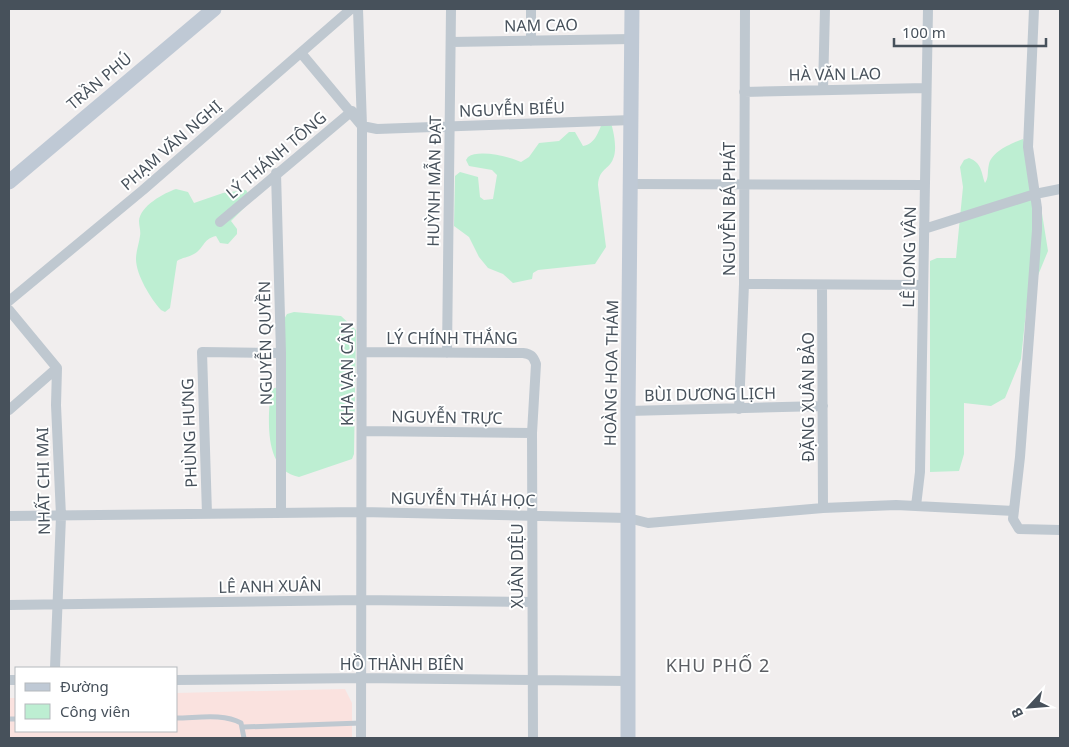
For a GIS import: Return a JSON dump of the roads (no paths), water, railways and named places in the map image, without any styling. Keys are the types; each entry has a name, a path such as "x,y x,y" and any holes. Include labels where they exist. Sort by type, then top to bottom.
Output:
{"street":[{"name":"TRẦN PHÚ","path":"9,182 214,9"},
{"name":"PHẠM VĂN NGHỊ","path":"9,301 143,190 351,9"},
{"name":"KHA VẠN CÂN","path":"358,9 362,126 361,738"},
{"name":"HUỲNH MẪN ĐẠT","path":"447,353 451,9"},
{"path":"531,9 531,41"},
{"name":"HOÀNG HOA THÁM","path":"628,738 628,411 632,9"},
{"name":"NGUYỄN BÁ PHÁT","path":"739,409 744,284 745,9"},
{"path":"823,89 825,9"},
{"name":"LÊ LONG VÂN","path":"916,506 920,472 928,9"},
{"path":"1034,9 1028,147 1038,208 1020,457 1013,519 1019,529 1060,530"},
{"name":"NAM CAO","path":"451,42 632,39"},
{"path":"301,53 352,111 362,126"},
{"name":"HÀ VĂN LAO","path":"744,92 926,88"},
{"name":"LÝ THÁNH TÔNG","path":"220,222 352,111"},
{"name":"NGUYỄN BIỂU","path":"362,126 377,128 632,120"},
{"name":"NGUYỄN QUYỀN","path":"276,173 281,353 281,513"},
{"path":"631,184 744,186 925,185"},
{"path":"924,229 1035,194 1060,189"},
{"path":"744,284 822,286 923,285"},
{"name":"ĐẶNG XUÂN BẢO","path":"822,286 823,508"},
{"path":"9,310 57,368 9,410"},
{"name":"PHÙNG HƯNG","path":"207,514 202,352 281,353"},
{"name":"LÝ CHÍNH THẮNG","path":"362,352 523,353 530,354 536,364"},
{"name":"XUÂN DIỆU","path":"533,738 532,433 536,364"},
{"name":"NHẤT CHI MAI","path":"55,667 61,516 56,405 57,368"},
{"name":"BÙI DƯƠNG LỊCH","path":"628,411 823,406"},
{"name":"NGUYỄN TRỰC","path":"363,431 532,433"},
{"name":"NGUYỄN THÁI HỌC","path":"9,516 362,512 628,518 648,523 823,508 916,506 1014,511"},
{"name":"LÊ ANH XUÂN","path":"9,605 360,600 532,602"},
{"name":"HỒ THÀNH BIÊN","path":"178,680 360,678 628,681"}],"lane":[{"path":"178,718 224,717 236,720 243,727 244,738"},
{"path":"243,727 361,723"}],"district":[{"name":"KHU PHỐ 2","path":"718,666"}]}
